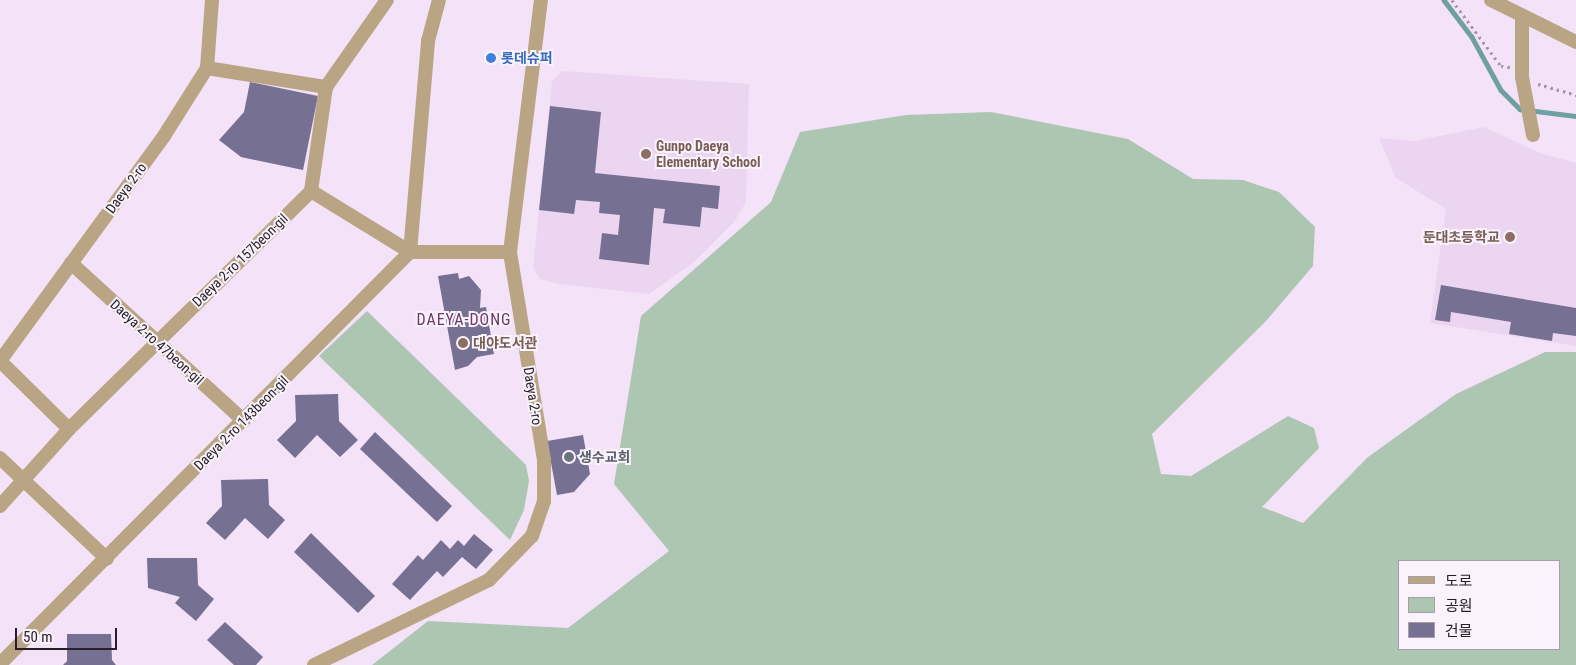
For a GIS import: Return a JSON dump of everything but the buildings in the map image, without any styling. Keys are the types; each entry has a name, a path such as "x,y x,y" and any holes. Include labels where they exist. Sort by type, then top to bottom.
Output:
{"street":[{"name":"Daeya 2-ro","path":"0,361 164,136 207,68 212,0"},
{"path":"387,0 326,87 312,190 410,252 510,252"},
{"path":"410,252 428,41 439,0"},
{"name":"Daeya 2-ro","path":"314,665 489,580 532,536 544,501 544,460 510,252 541,0"},
{"path":"1490,0 1576,42"},
{"path":"1522,16 1522,73 1532,135"},
{"path":"207,68 326,87"},
{"name":"Daeya 2-ro 157beon-gil","path":"0,506 69,429 312,190"},
{"name":"Daeya 2-ro 143beon-gil","path":"0,664 107,560 410,252"},
{"name":"Daeya 2-ro 47beon-gil","path":"71,263 244,421"},
{"path":"0,361 69,429"},
{"path":"0,458 107,560"}],"path":[{"path":"1452,0 1500,66 1522,73 1544,88 1576,95"}],"shaded area":[{"name":"Gunpo Daeya Elementary School","path":"563,71 749,84 746,202 734,222 693,263 649,294 559,284 540,279 533,268 552,80"},
{"name":"둔대초등학교","path":"1484,127 1540,153 1576,163 1576,346 1430,323 1446,209 1396,178 1379,138 1415,141"}],"green space":[{"path":"991,112 1128,139 1193,179 1243,180 1279,192 1315,227 1313,266 1266,321 1152,434 1161,474 1191,476 1288,416 1314,428 1319,448 1262,507 1303,523 1368,457 1456,394 1545,352 1576,352 1576,665 372,665 428,621 568,628 669,551 614,484 641,316 771,202 800,132 906,115"},
{"path":"367,311 526,465 529,481 524,510 510,540 319,356"}],"waterway":[{"path":"1444,0 1472,37 1501,90 1520,109 1576,116"}],"place":[{"name":"롯데슈퍼","path":"491,58"},
{"name":"Gunpo Daeya Elementary School","path":"646,154"},
{"name":"둔대초등학교","path":"1510,237"},
{"name":"대야도서관","path":"463,343"},
{"name":"생수교회","path":"569,457"}],"district":[{"name":"DAEYA-DONG","path":"464,320"}]}
